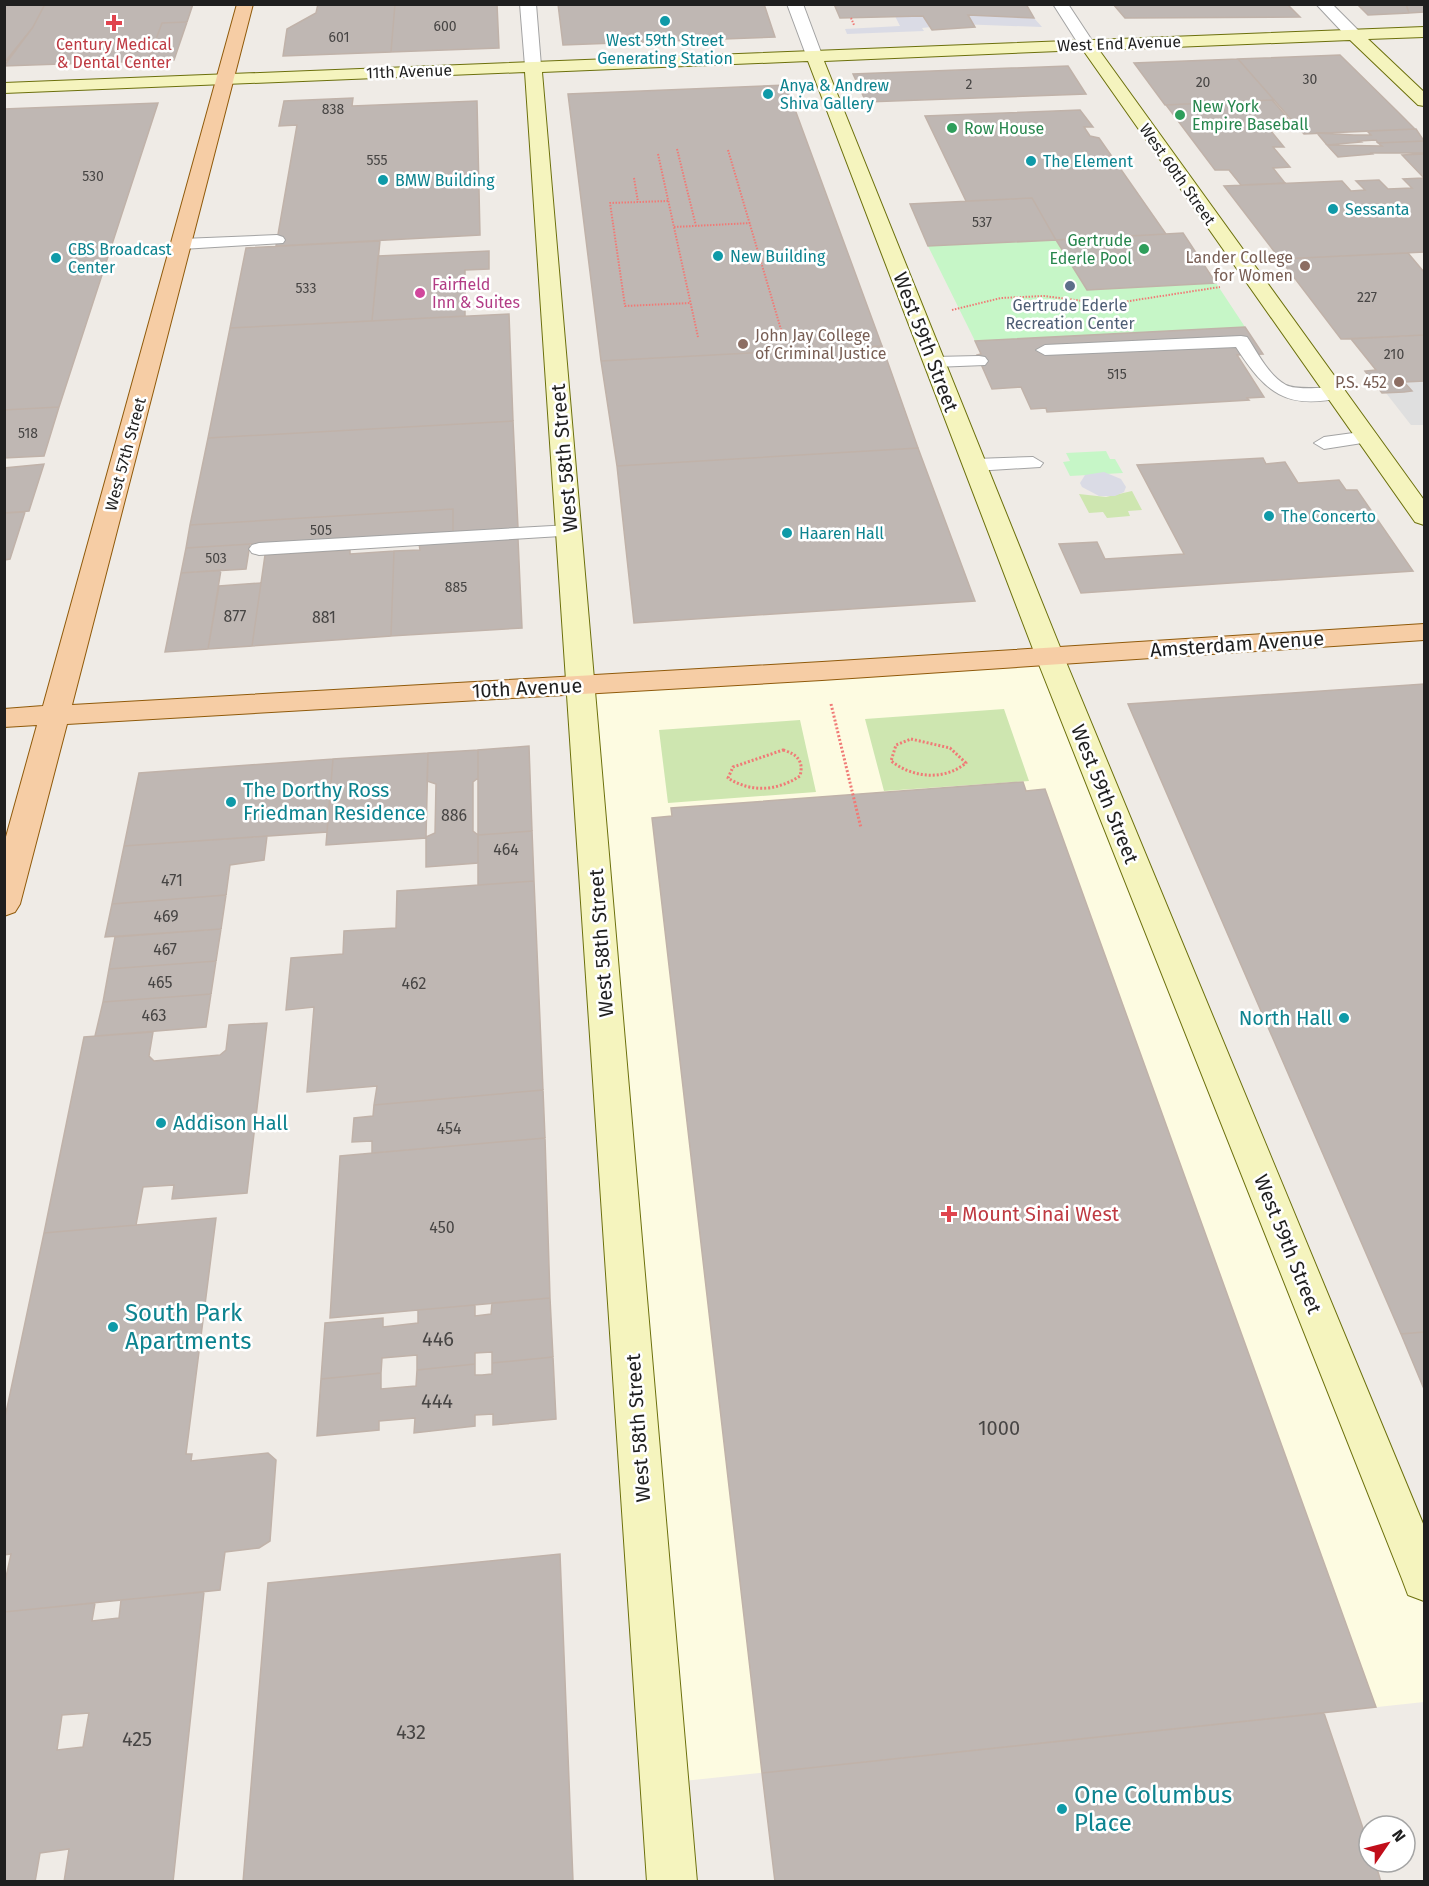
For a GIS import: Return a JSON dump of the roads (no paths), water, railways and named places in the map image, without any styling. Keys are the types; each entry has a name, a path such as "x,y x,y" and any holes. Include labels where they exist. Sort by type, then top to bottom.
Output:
{"main road":[{"name":"West 57th Street","path":"4,904 245,4"},
{"name":"Amsterdam Avenue","path":"1050,657 1425,632"},
{"name":"10th Avenue","path":"4,718 1050,657"}],"street":[{"name":"West 58th Street","path":"528,4 672,1881"},
{"name":"West 59th Street","path":"795,4 1050,657 1425,1579"},
{"name":"West 60th Street","path":"1060,4 1425,517"},
{"path":"1323,4 1425,101"},
{"name":"West End Avenue","path":"814,55 1425,32"},
{"name":"11th Avenue","path":"4,88 814,55"}],"lane":[{"path":"182,244 277,240"},
{"path":"1044,350 1241,341 1275,388 1306,397 1336,393"},
{"path":"934,362 980,361"},
{"path":"1324,443 1368,438"},
{"path":"975,465 1033,463"},
{"path":"259,549 570,531"}],"place":[{"name":"West 59th Street Generating Station","path":"665,21"},
{"name":"Century Medical & Dental Center","path":"114,23"},
{"name":"Anya & Andrew Shiva Gallery","path":"768,94"},
{"name":"New York Empire Baseball","path":"1180,115"},
{"name":"Row House","path":"952,128"},
{"name":"The Element","path":"1031,161"},
{"name":"BMW Building","path":"383,180"},
{"name":"Sessanta","path":"1333,209"},
{"name":"Gertrude Ederle Pool","path":"1144,249"},
{"name":"New Building","path":"718,256"},
{"name":"CBS Broadcast Center","path":"56,258"},
{"name":"Lander College for Women","path":"1305,266"},
{"name":"Gertrude Ederle Recreation Center","path":"1070,286"},
{"name":"Fairfield Inn & Suites","path":"420,293"},
{"name":"John Jay College of Criminal Justice","path":"743,344"},
{"name":"P.S. 452","path":"1399,382"},
{"name":"The Concerto","path":"1269,516"},
{"name":"Haaren Hall","path":"787,533"},
{"name":"The Dorthy Ross Friedman Residence","path":"231,802"},
{"name":"North Hall","path":"1344,1018"},
{"name":"Addison Hall","path":"161,1123"},
{"name":"Mount Sinai West","path":"949,1214"},
{"name":"South Park Apartments","path":"113,1327"},
{"name":"One Columbus Place","path":"1062,1809"}]}
